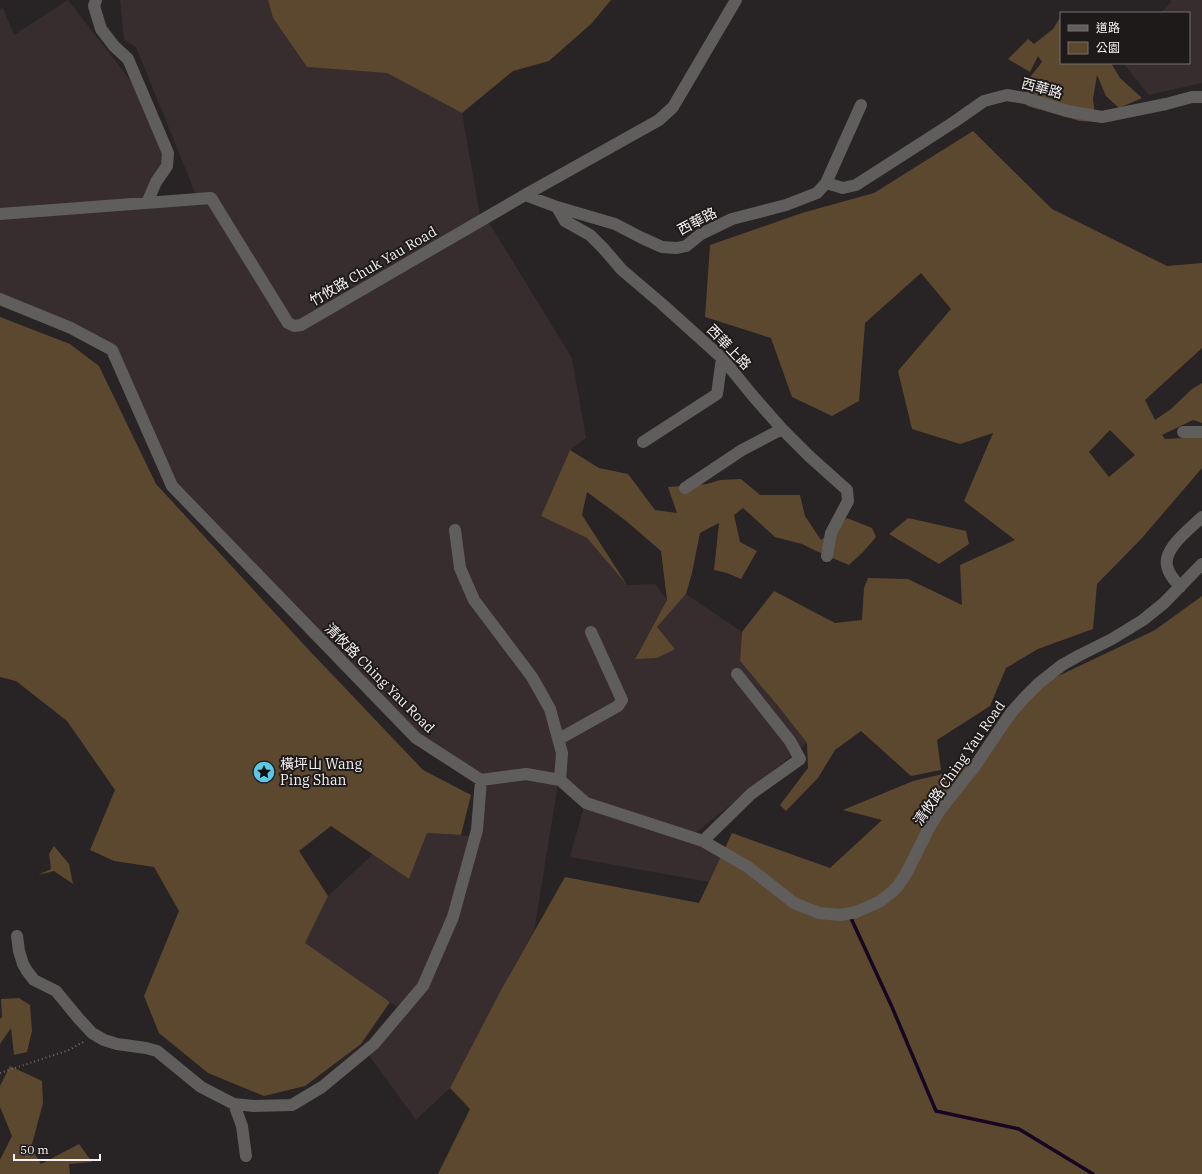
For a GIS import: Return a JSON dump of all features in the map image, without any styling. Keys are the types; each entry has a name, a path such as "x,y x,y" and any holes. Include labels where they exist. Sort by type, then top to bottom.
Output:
{"street":[{"path":"96,0 94,6 101,29 114,46 128,59 168,153 167,166 156,182 147,203"},
{"name":"竹攸路 Chuk Yau Road","path":"0,214 210,198 288,323 294,326 301,325 525,195 659,120 673,107 736,0"},
{"name":"西華路","path":"826,183 843,188 856,185 984,101 1007,95 1025,98 1067,111 1102,117 1192,97 1202,97"},
{"name":"西華路","path":"557,207 615,224 662,247 676,248 686,246 701,234 732,219 786,205 817,193 826,183 862,105"},
{"path":"525,195 557,207"},
{"name":"西華上路","path":"557,207 564,221 590,236 603,248 622,270 722,358 782,429 809,456 847,490 848,501 831,533 827,556"},
{"name":"清攸路 Ching Yau Road","path":"0,299 72,328 112,350 172,486 416,738 480,780"},
{"path":"643,442 717,394 722,358"},
{"path":"685,488 742,450 782,429"},
{"path":"1183,432 1202,432"},
{"path":"1180,587 1168,570 1166,563 1168,555 1176,542 1202,517"},
{"path":"17,936 19,951 27,971 34,980 56,991 92,1033 104,1040 117,1044 157,1051 201,1087 234,1104 254,1106 292,1105 322,1087 374,1044 423,986 453,917 477,830 480,780 526,774 560,780 562,753 550,709 532,677 474,600 460,568 455,530"},
{"name":"清攸路 Ching Yau Road","path":"560,780 586,802 703,841 748,867 789,900 810,911 841,915 871,907 886,897 898,886 940,810 975,766 1010,714 1027,694 1062,665 1112,639 1143,620 1164,603 1202,564"},
{"path":"558,739 618,706 622,700 591,632"},
{"path":"703,841 751,794 800,759 790,741 738,674"},
{"path":"234,1104 242,1126 246,1156"}],"path":[{"path":"0,1073 69,1050 82,1044 92,1033"}],"shaded area":[{"path":"68,0 134,85 164,154 163,165 144,199 0,210 0,9 3,8 14,35"},
{"path":"120,0 268,0 273,18 307,67 387,73 462,113 480,216 300,321 291,320 213,194 196,195 136,47 124,40"},
{"path":"1170,0 1202,0 1202,83 1149,95 1124,64 1190,64 1190,12 1162,12 1171,2"},
{"path":"208,202 285,326 488,221 572,358 586,438 570,450 541,516 587,538 627,585 655,584 667,600 635,658 675,649 657,627 686,594 742,632 740,661 807,743 694,834 588,799 562,775 482,775 419,735 176,484 115,347 0,293 0,219"},
{"path":"526,778 558,784 534,931 501,990 450,1088 416,1120 368,1054 427,988 485,783"},
{"path":"584,806 701,845 721,856 709,882 570,857"},
{"path":"427,833 471,836 449,916 420,984 399,1008 304,943 328,896 373,854 409,879"}],"green space":[{"path":"268,0 611,0 591,24 549,61 513,71 462,113 387,73 307,67 273,18"},
{"path":"1060,18 1060,64 1112,64 1120,78 1142,98 1119,108 1106,96 1097,75 1093,99 1096,122 1080,121 1027,106 1027,81 1042,62 1038,56 1030,72 1008,59 1028,39 1034,44 1053,29"},
{"path":"973,131 1052,209 1167,266 1202,263 1202,348 1145,400 1155,420 1171,409 1192,389 1202,383 1202,423 1193,420 1162,435 1165,439 1202,437 1202,468 1142,538 1097,584 1093,629 1038,649 1006,668 990,706 937,740 941,770 911,776 861,731 835,750 818,778 786,811 780,805 808,768 807,743 740,661 742,632 774,591 835,623 862,620 864,588 868,578 908,579 962,605 960,565 1015,540 964,501 993,433 960,444 912,429 898,371 951,309 921,273 865,323 859,401 832,416 792,397 771,338 705,317 710,245 802,213 874,193","holes":["1110,430 1135,455 1109,477 1089,452"]},
{"path":"0,317 70,344 99,366 156,484 307,648 423,770 471,795 461,835 427,833 409,879 331,826 299,851 328,896 305,943 390,1002 361,1044 305,1086 264,1096 208,1073 159,1033 144,996 179,911 154,867 114,861 90,850 115,790 67,721 16,681 0,677"},
{"path":"570,450 599,468 628,474 655,510 677,513 668,487 707,484 720,480 741,479 760,495 800,495 805,516 821,540 847,518 872,528 876,537 849,565 802,544 775,537 743,508 734,515 740,542 757,551 741,579 727,573 714,570 719,523 700,533 686,594 657,627 675,649 657,658 635,659 667,600 661,551 625,520 587,492 582,515 627,585 587,538 541,516"},
{"path":"908,518 966,531 969,544 939,564 889,534"},
{"path":"1202,596 1202,1174 438,1174 470,1109 450,1088 501,990 565,877 699,903 732,833 830,868 882,820 843,810 913,781 947,773 988,757 1033,688 1155,630"},
{"path":"54,846 69,864 73,884 54,871 38,875 51,869 49,854"},
{"path":"19,998 30,1005 32,1031 27,1052 14,1055 11,1028 0,1044 0,1019 2,1017 1,999"},
{"path":"10,1066 42,1081 43,1103 31,1148 41,1164 79,1144 92,1162 69,1164 70,1174 0,1174 0,1160 12,1136 0,1107 0,1086"}],"waterway":[{"path":"850,916 892,1007 936,1111 1019,1129 1093,1174"}],"place":[{"name":"橫坪山 Wang Ping Shan","path":"264,772"}]}
